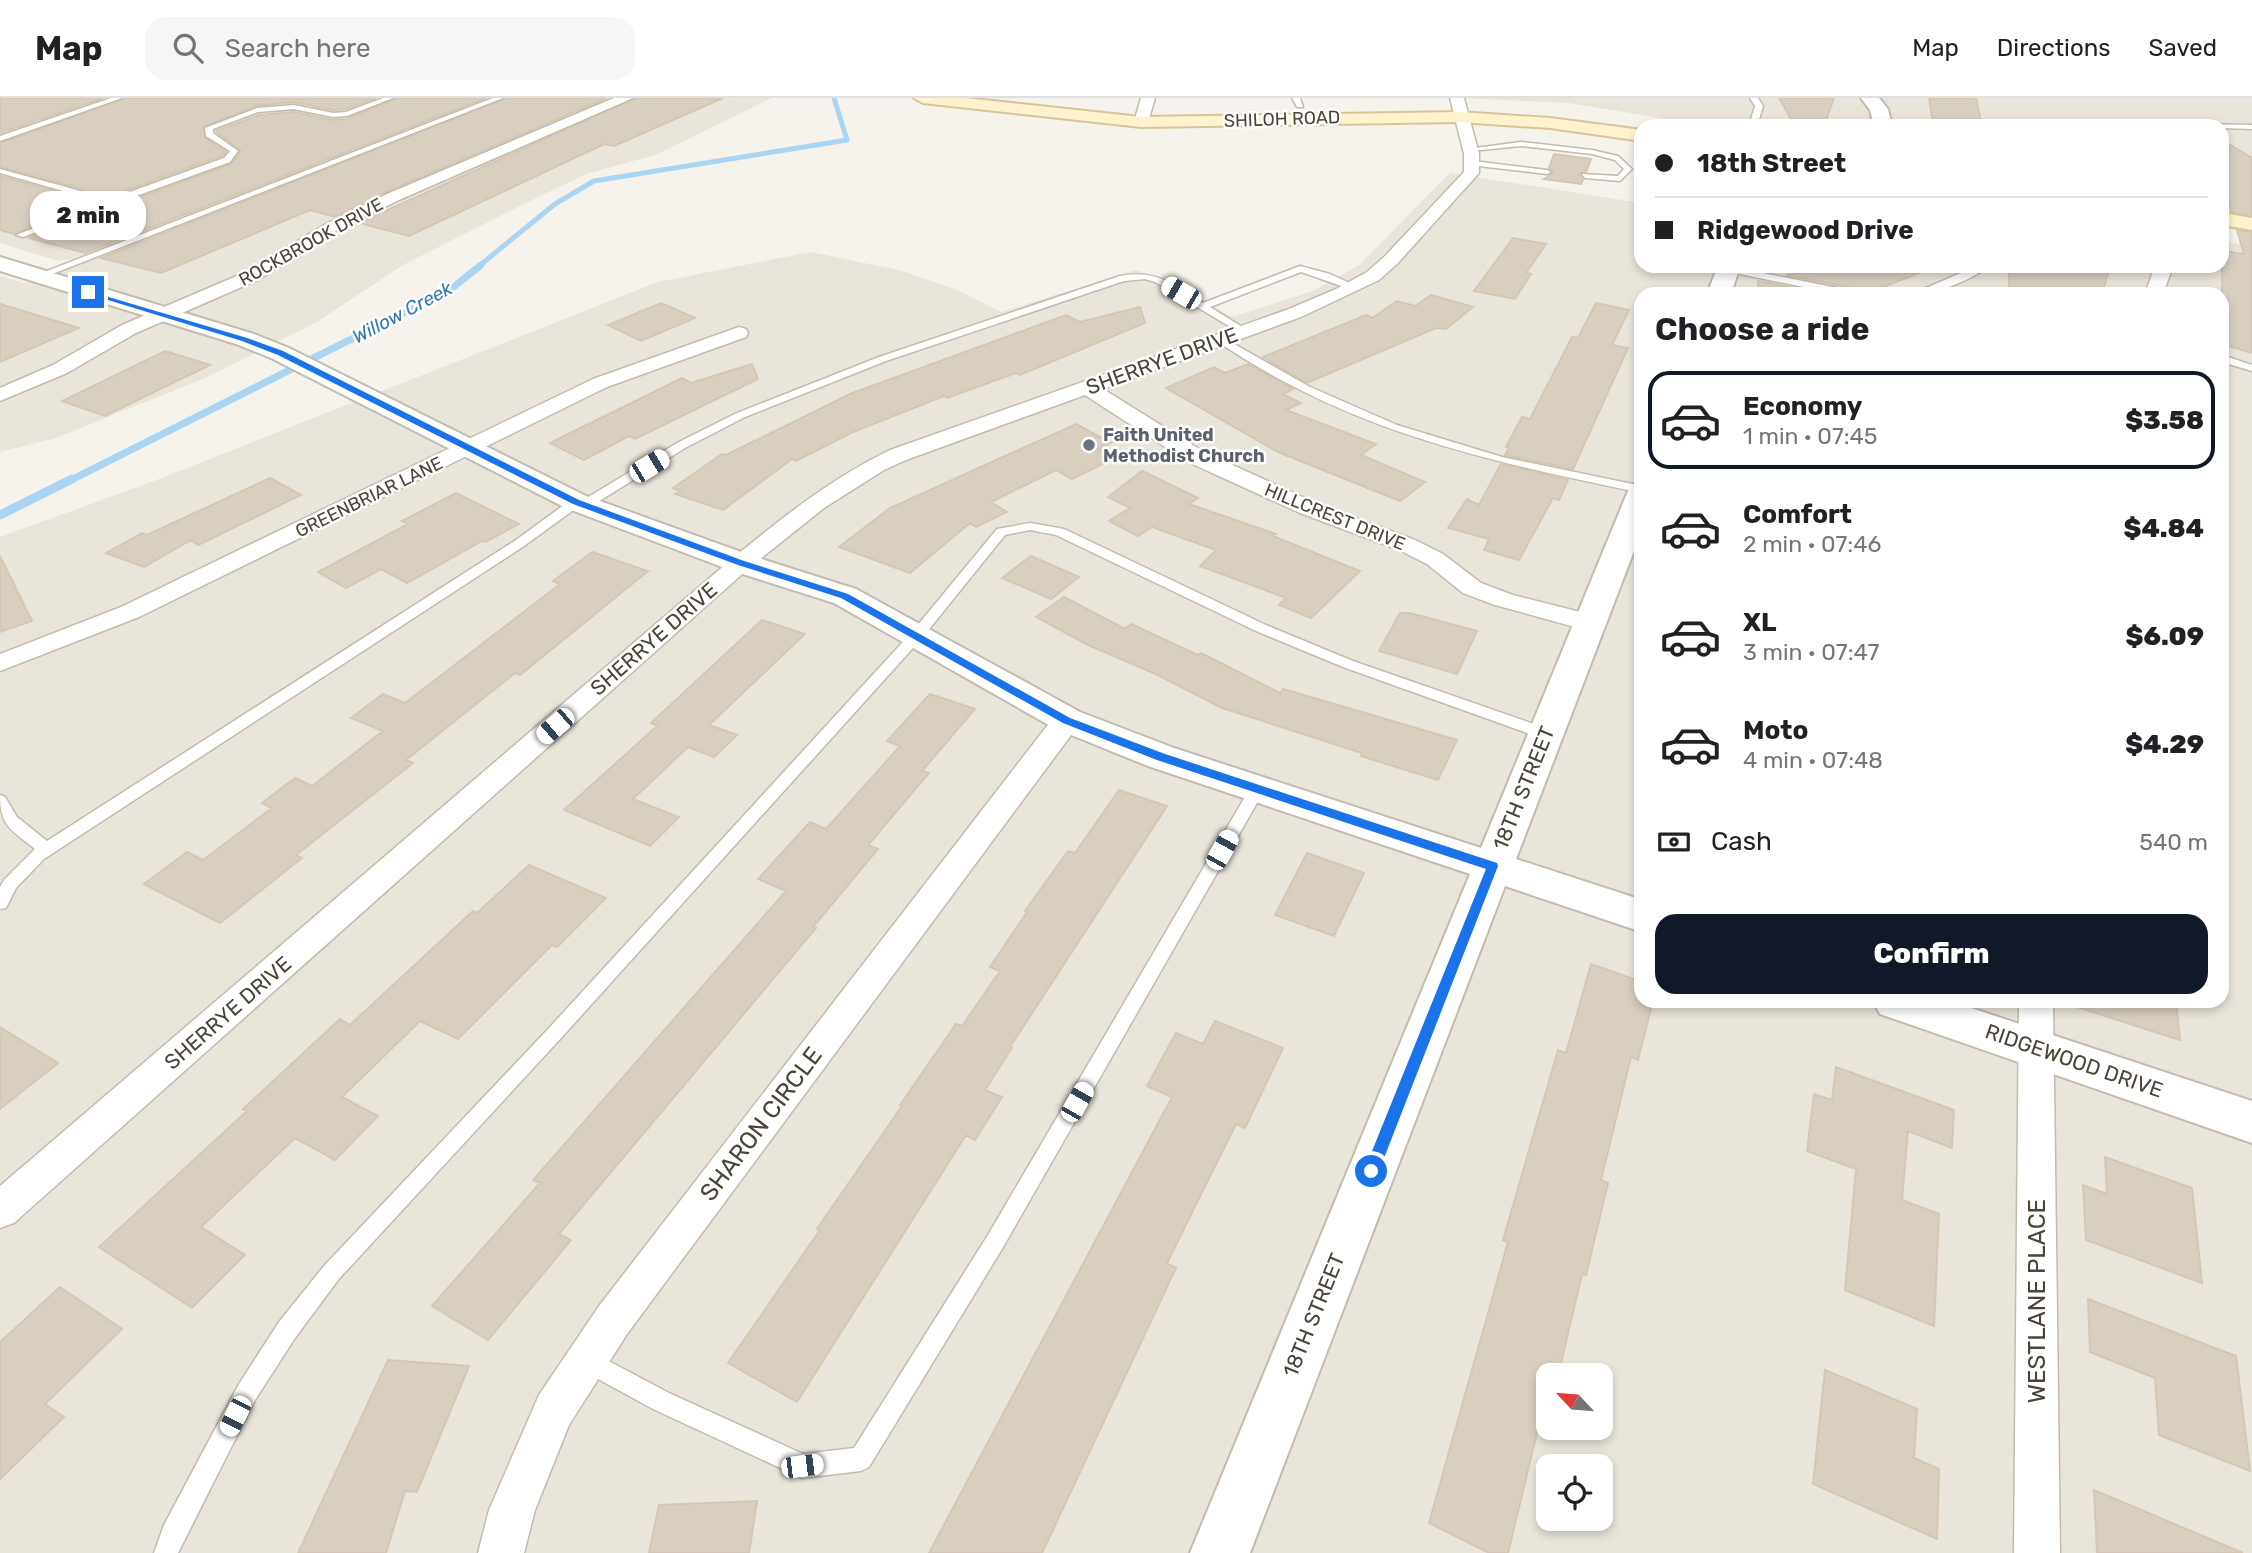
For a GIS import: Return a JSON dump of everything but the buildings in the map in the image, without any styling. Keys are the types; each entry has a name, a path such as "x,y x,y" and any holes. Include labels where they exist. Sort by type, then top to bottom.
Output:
{"main road":[{"name":"SHILOH ROAD","path":"923,98 1050,114 1298,101 1554,111 1634,122"},
{"name":"SHILOH ROAD","path":"1039,98 1144,109 1458,106 1634,135"},
{"path":"2229,220 2252,224"},
{"path":"2229,235 2252,239"}],"street":[{"name":"ROCKBROOK DRIVE","path":"0,395 60,369 110,339 160,315 252,276 330,228 393,197 626,98"},
{"path":"1870,98 1879,109 1881,119"},
{"path":"1458,106 1472,156"},
{"name":"SHERRYE DRIVE","path":"0,1210 741,563 820,499 863,470 898,455 1233,336 1295,313 1353,287 1373,276 1391,260 1458,188 1471,173 1472,156"},
{"path":"0,264 245,339 295,360 580,504 741,563 845,596 1067,720 1161,757 1634,913"},
{"name":"GREENBRIAR LANE","path":"0,663 130,612 600,383 739,333"},
{"name":"HILLCREST DRIVE","path":"1088,388 1213,466 1308,508 1407,545 1435,559 1472,588 1504,600 1591,623"},
{"name":"18TH STREET","path":"1220,1553 1634,511"},
{"name":"SHARON CIRCLE","path":"501,1553 512,1510 554,1410 613,1320 1067,720"},
{"name":"RIDGEWOOD DRIVE","path":"1916,1008 2252,1122"},
{"name":"WESTLANE PLACE","path":"2036,1008 2036,1553"}],"lane":[{"path":"0,139 118,98"},
{"path":"20,235 227,160 234,152 209,134 209,128 244,113 271,107 294,107 333,115 346,114 389,98"},
{"path":"39,276 499,98"},
{"path":"1754,98 1759,106 1755,119"},
{"path":"2229,126 2252,127"},
{"path":"1472,156 1521,144 1592,152 1618,158 1628,169 1620,179 1585,176"},
{"path":"1472,156 1547,172"},
{"path":"0,171 110,202"},
{"path":"1205,306 1300,270 1327,276 1353,287"},
{"path":"1753,273 1819,287"},
{"path":"1937,287 1970,273"},
{"path":"0,903 10,884 46,849 580,504 693,439 740,416 894,354 1123,278 1145,276 1158,280 1205,306 1233,336 1242,354 1295,382 1398,428 1455,448 1634,488"},
{"path":"2229,360 2252,368"},
{"path":"166,1553 173,1534 247,1392 287,1330 331,1273 556,1032 917,635 1001,532 1016,526 1041,527 1060,532 1261,628 1348,664 1546,734"},
{"path":"586,1360 661,1401 802,1466 861,1459 995,1242 1257,789"},
{"path":"0,801 11,821 46,849"}],"shaded area":[{"path":"0,98 772,98 655,155 586,174 524,204 403,265 317,322 203,379 56,438 0,452 0,276 24,283 450,115 77,258 58,261 0,243"},
{"path":"1461,98 2252,98 2252,214 2229,211 2229,119 1666,119 1569,103"},
{"path":"1450,173 1634,202 1634,273 2229,273 2229,242 2252,246 2252,1553 0,1553 0,537 154,481 658,282 811,252 903,271 957,290 1001,312 1135,270 1165,279 1232,317 1313,291 1359,265"}],"waterway":[{"name":"Willow Creek","path":"479,266 555,204 594,181 847,140 834,98"},
{"name":"Willow Creek","path":"69,481 451,289 481,265"},
{"name":"Willow Creek","path":"0,515 72,479"}],"place":[{"name":"Faith United Methodist Church","path":"1089,445"}],"route":[{"path":"88,292 245,339 281,353 576,502 741,563 845,596 1067,720 1161,757 1493,866 1371,1171"}]}
